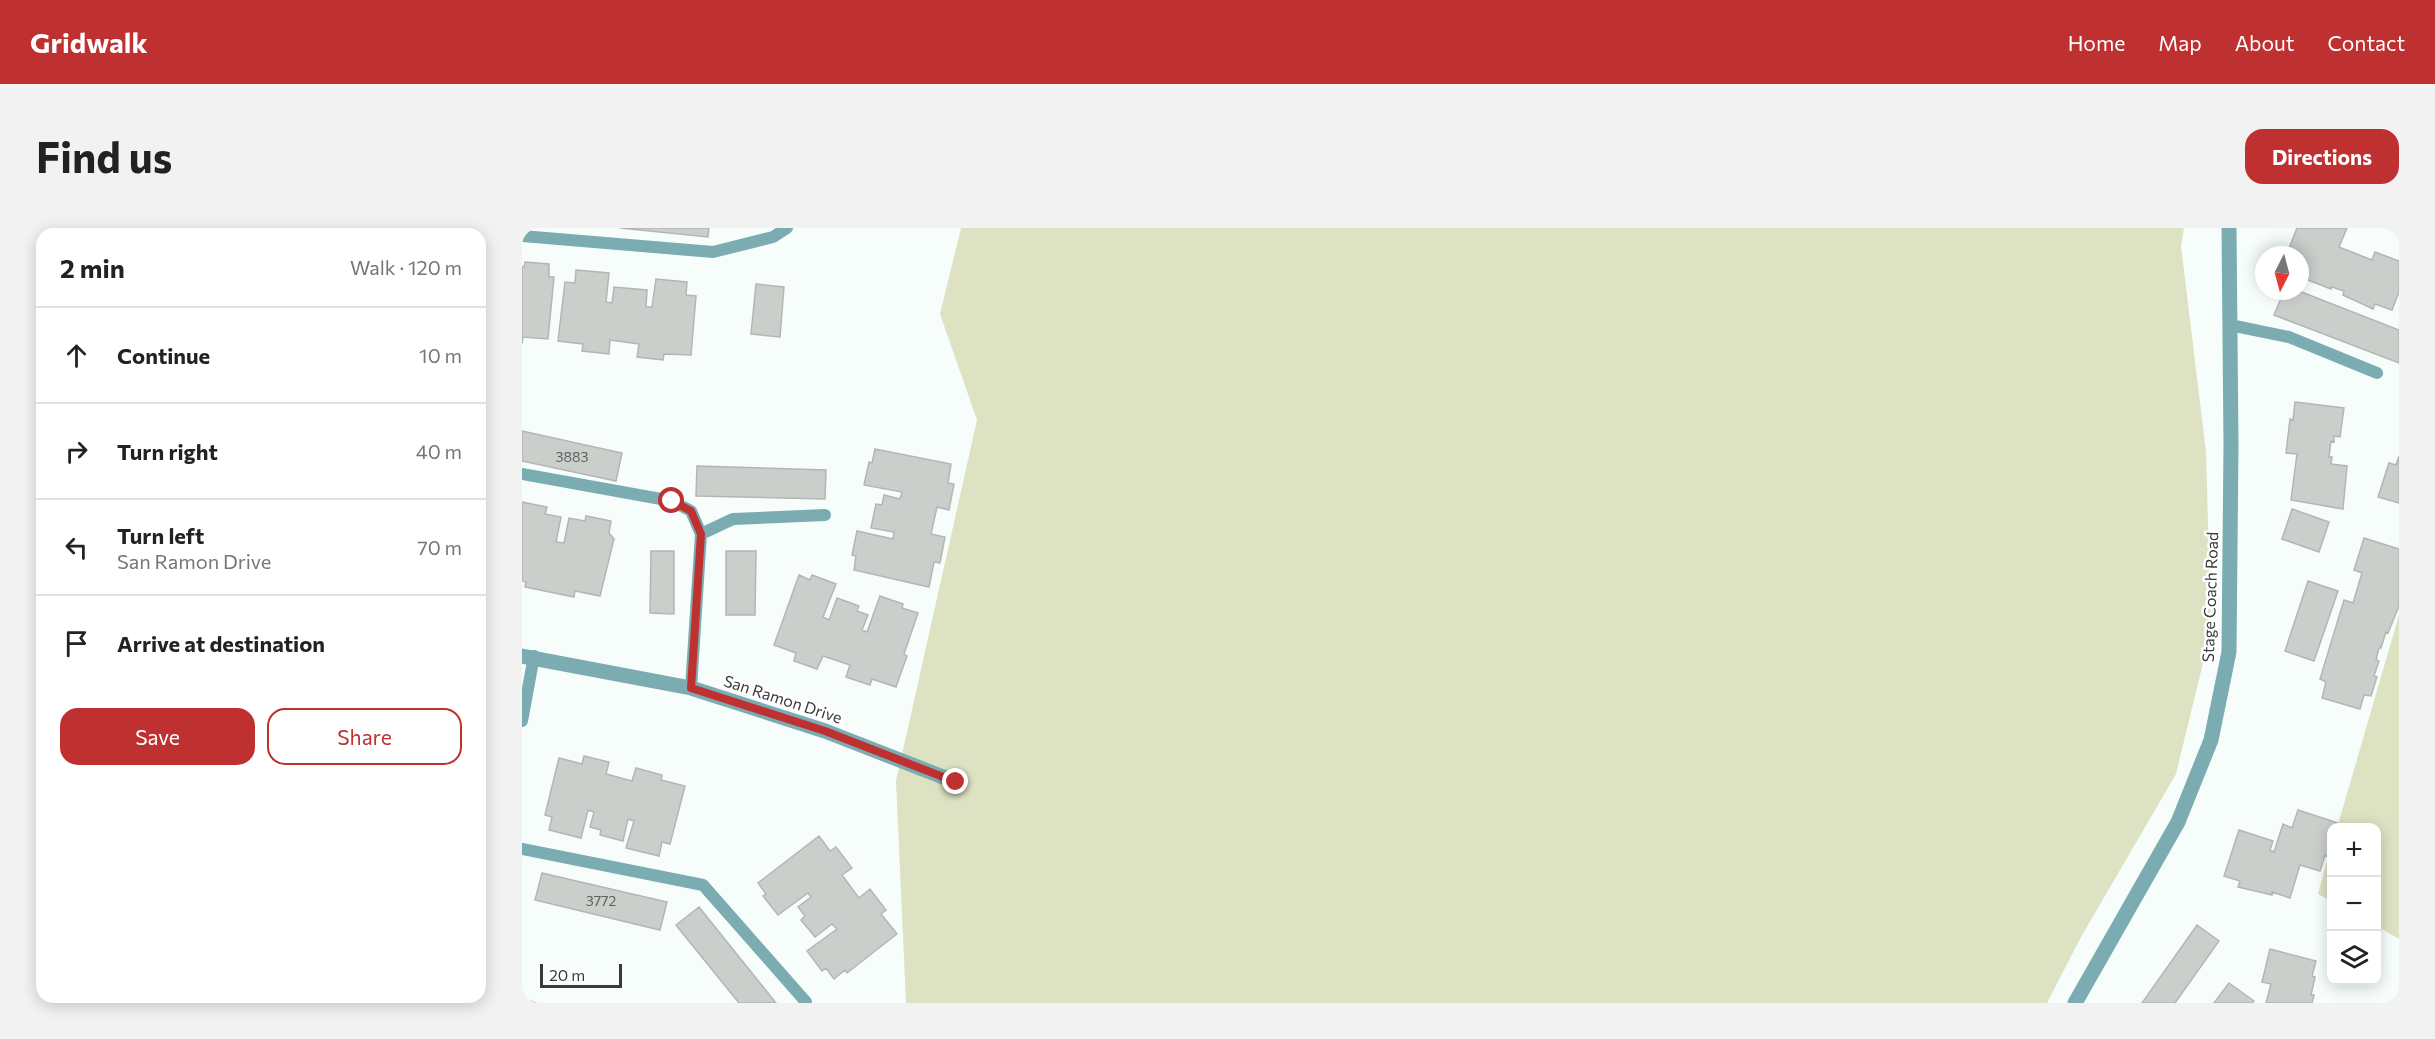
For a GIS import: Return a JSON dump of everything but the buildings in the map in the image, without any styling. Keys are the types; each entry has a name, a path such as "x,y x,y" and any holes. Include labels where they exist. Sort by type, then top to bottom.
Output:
{"street":[{"name":"Stage Coach Road","path":"2075,1003 2178,822 2211,740 2229,652 2229,228"},
{"name":"San Ramon Drive","path":"528,656 691,688 825,731 956,782"}],"lane":[{"path":"522,236 713,252 773,237 787,228"},
{"path":"2230,325 2289,337 2377,373"},
{"path":"522,474 672,501 691,511 701,534 691,688"},
{"path":"701,534 733,519 825,515"},
{"path":"522,721 528,656"},
{"path":"522,849 703,885 806,1002"}],"green space":[{"path":"961,228 2184,228 2181,246 2206,452 2211,630 2176,774 2081,937 2047,1003 906,1003 896,781 977,420 940,314"},
{"path":"2399,615 2399,939 2381,928 2381,823 2338,823"},
{"path":"2327,861 2327,899 2318,894"}],"route":[{"path":"672,501 691,511 701,534 691,688 825,731 956,782"}]}
